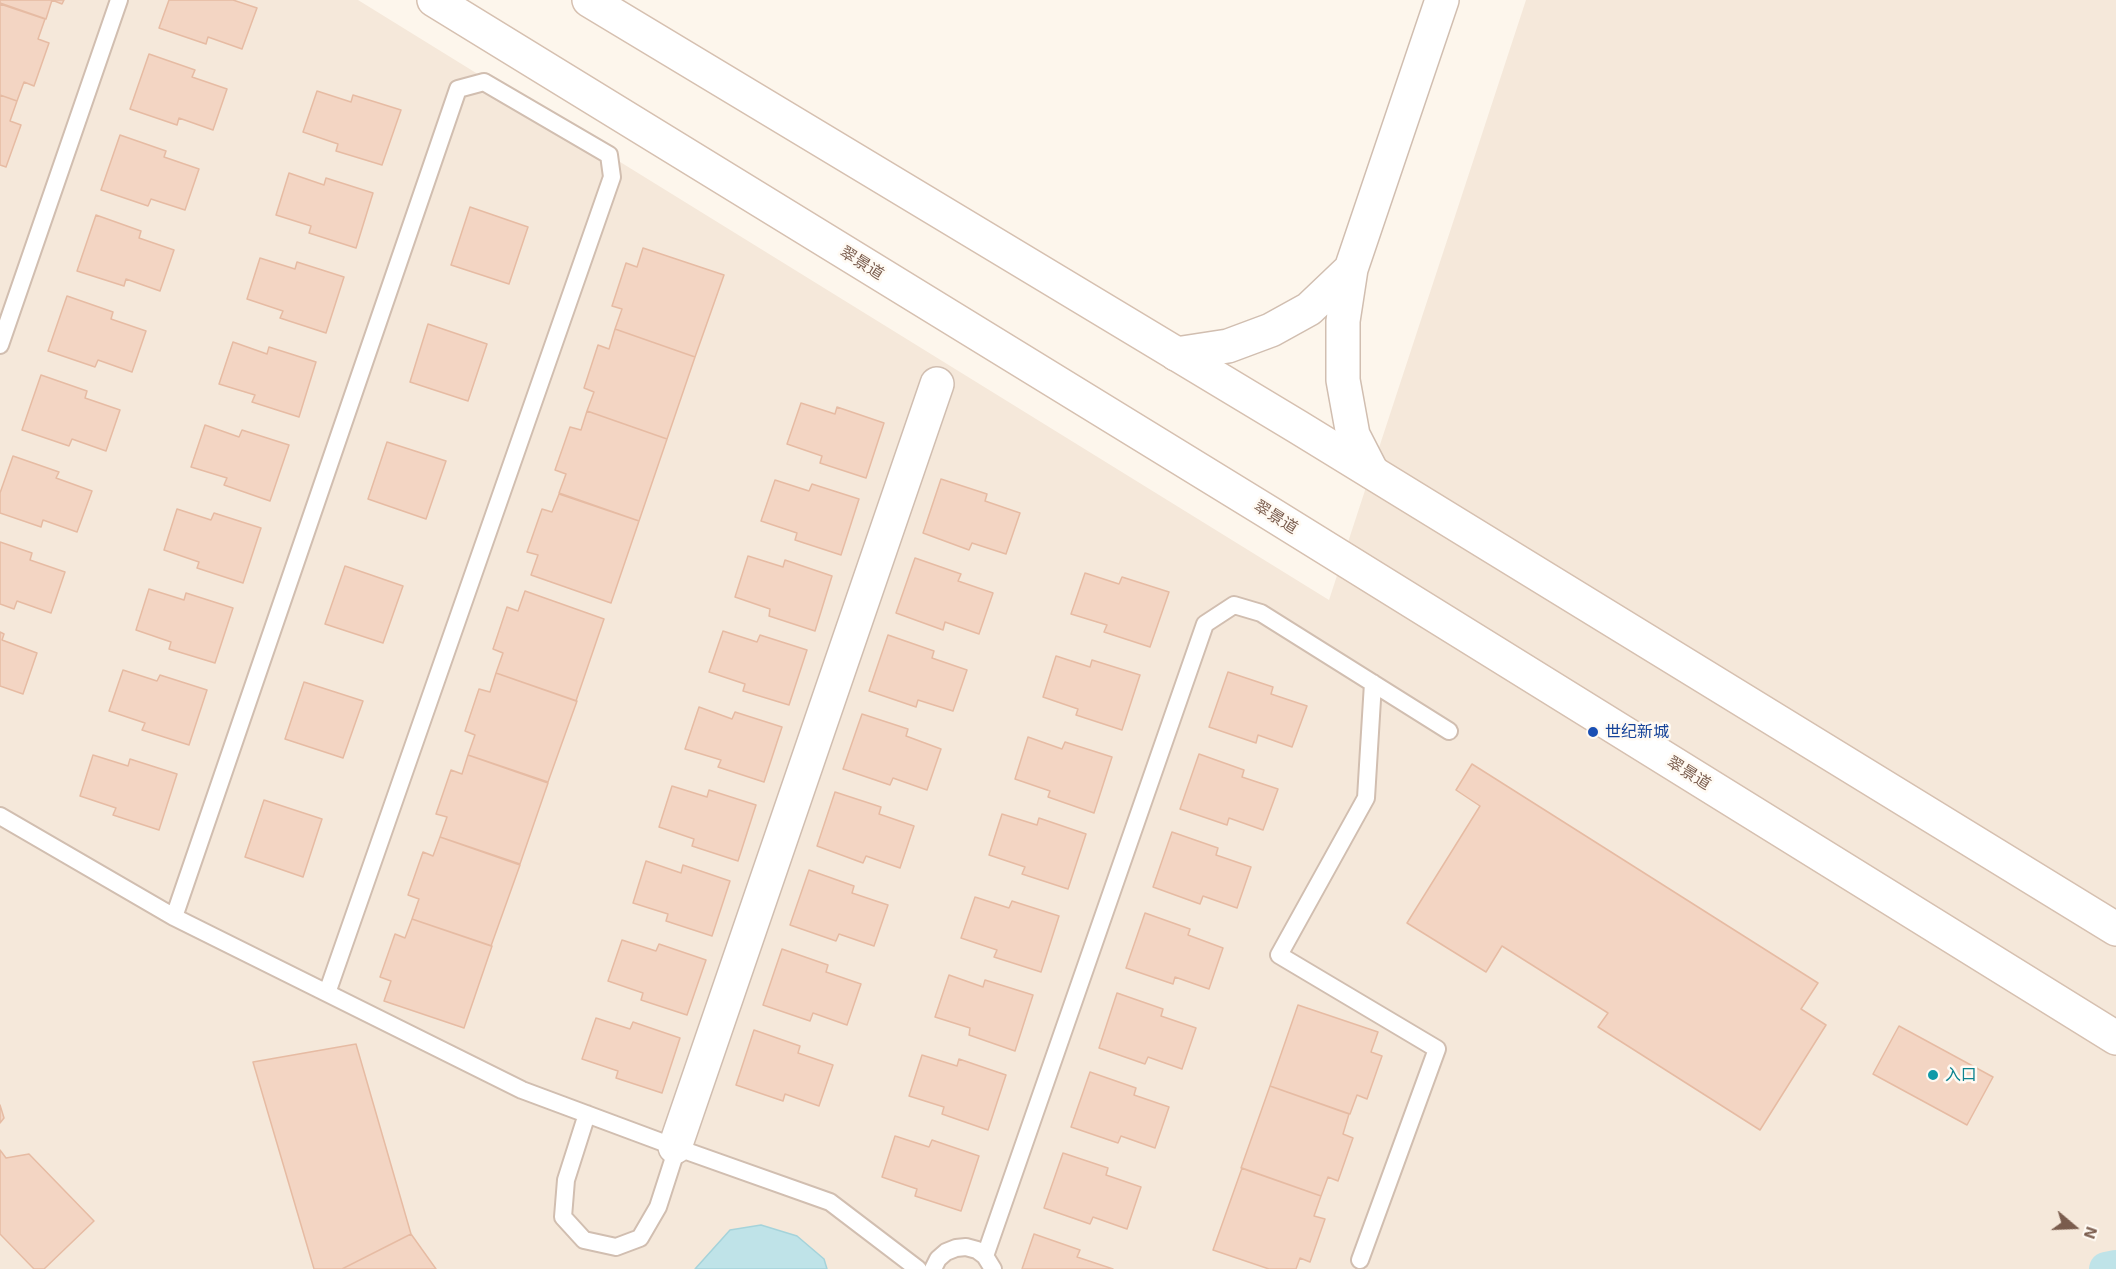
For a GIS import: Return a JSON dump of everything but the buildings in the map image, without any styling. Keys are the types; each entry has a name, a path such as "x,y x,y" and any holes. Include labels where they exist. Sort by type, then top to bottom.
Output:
{"main road":[{"name":"翠景道","path":"434,0 2116,1038"},
{"path":"589,0 1372,472 2116,929"},
{"path":"1372,472 1353,435 1344,380 1343,321 1351,269 1442,0"},
{"path":"1176,354 1228,346 1271,330 1309,309 1351,269"},
{"path":"676,1148 937,384"}],"lane":[{"path":"0,345 119,0"},
{"path":"174,917 458,89 484,82 609,155 612,177 327,993"},
{"path":"933,1269 938,1259 946,1252 956,1248 966,1247 976,1250 989,1262 1205,624 1234,606 1261,613 1449,731"},
{"path":"1360,1260 1437,1049 1279,955 1366,798 1373,683"},
{"path":"0,816 174,917 522,1090 676,1148 830,1202 918,1269"},
{"path":"587,1114 566,1180 563,1217 584,1240 616,1246 640,1238 658,1207 676,1148"}],"shaded area":[{"name":"世纪新城","path":"0,0 358,0 1329,600 1526,0 2116,0 2116,1269 0,1269"}],"water":[{"path":"761,1225 797,1236 824,1259 827,1269 695,1269 730,1230"}],"waterway":[{"path":"2106,1269 2116,1267"}],"place":[{"name":"世纪新城","path":"1593,732"},
{"name":"入口","path":"1933,1075"}]}
